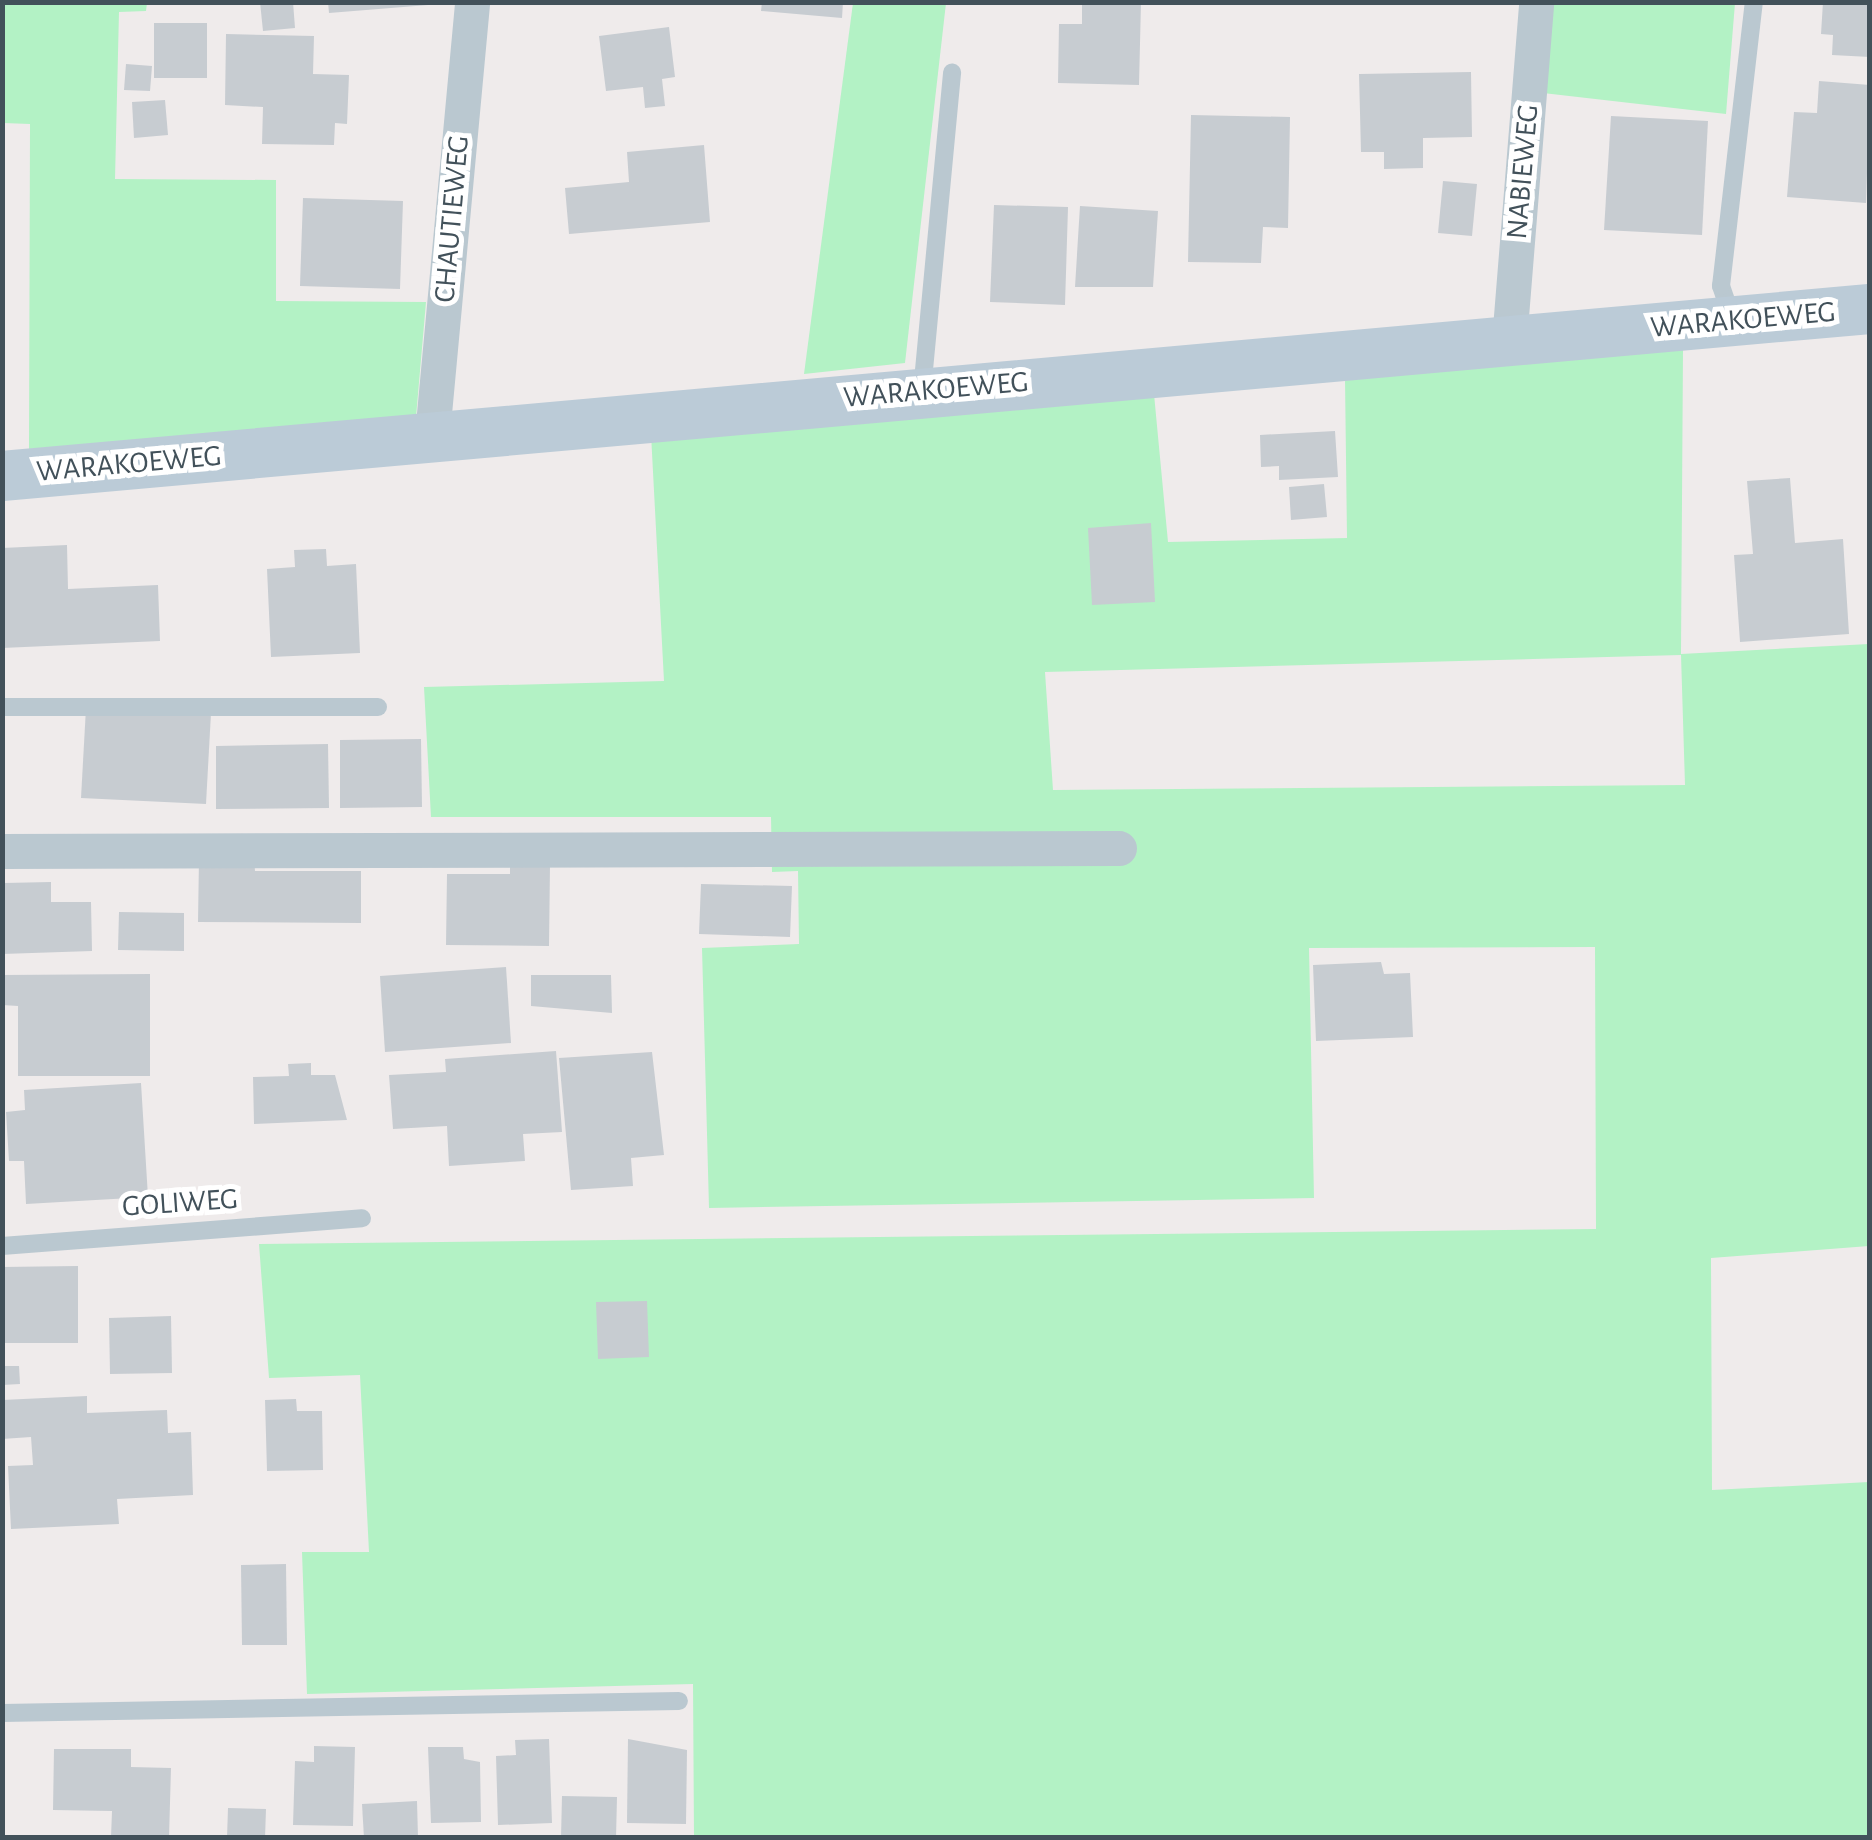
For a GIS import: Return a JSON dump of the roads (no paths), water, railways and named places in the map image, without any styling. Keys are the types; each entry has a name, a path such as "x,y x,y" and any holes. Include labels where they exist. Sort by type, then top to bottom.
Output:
{"street":[{"name":"CHAUTIEWEG","path":"432,436 472,2"},
{"name":"NABIEWEG","path":"1509,341 1536,2"},
{"name":"WARAKOEWEG","path":"2,476 922,391 1870,310"},
{"path":"2,851 1119,848"}],"lane":[{"path":"1733,321 1721,286 1754,2"},
{"path":"922,391 952,72"},
{"path":"2,707 378,707"},
{"name":"GOLIWEG","path":"2,1246 362,1218"},
{"path":"2,1712 679,1700"}]}
